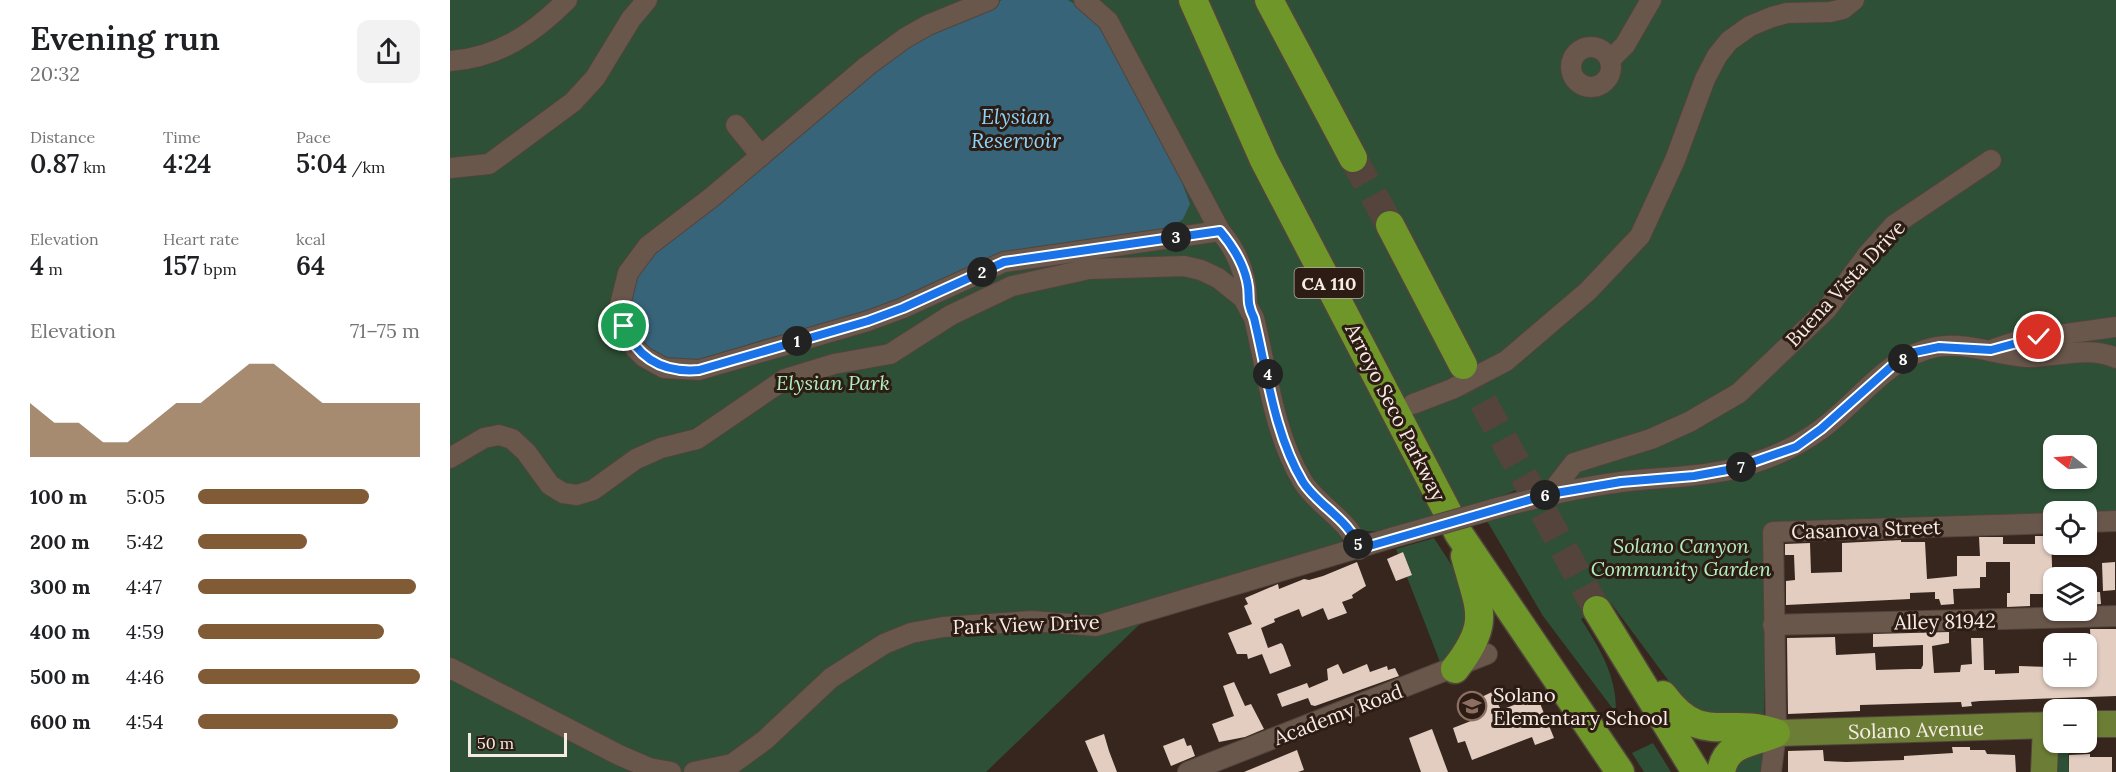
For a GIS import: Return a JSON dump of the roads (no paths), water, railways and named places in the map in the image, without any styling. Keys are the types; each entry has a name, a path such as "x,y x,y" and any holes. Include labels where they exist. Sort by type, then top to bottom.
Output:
{"highway":[{"path":"1179,0 1264,160"},
{"name":"Arroyo Seco Parkway","path":"1193,0 1264,160 1459,534 1620,772"},
{"path":"1269,0 1353,158"},
{"path":"1390,225 1464,365"},
{"path":"1455,669 1470,650 1480,623 1480,608 1459,534"},
{"path":"1597,610 1696,772"},
{"path":"1636,673 1662,693 1685,719 1697,725 1758,726 1776,733"},
{"path":"1721,772 1723,762 1731,750 1743,743 1776,733"}],"main road":[{"path":"2097,724 2116,724"},
{"name":"Solano Avenue","path":"1776,733 2043,725"},
{"path":"2044,772 2046,753"}],"street":[{"path":"450,61 466,60 497,51 525,36 567,0"},
{"path":"450,168 489,164 573,102 595,78 631,19 647,0"},
{"path":"989,0 928,25 905,38 867,66 761,156 648,246 628,273 620,305 624,326 635,348 653,363 676,370 699,370 868,321 903,308 1004,262 1220,231"},
{"path":"1083,0 1108,21 1220,231 1231,243 1247,282 1246,302"},
{"path":"1610,60 1625,45 1651,0"},
{"path":"1413,404 1452,389 1506,361 1588,291 1640,236 1675,160 1705,79 1729,41 1750,26 1772,17 1787,13 1830,12 1843,9 1854,0"},
{"path":"736,125 761,156"},
{"name":"Buena Vista Drive","path":"1550,494 1574,463 1651,439 1689,422 1739,393 1827,309 1868,254 1894,225 1991,160"},
{"path":"450,458 484,438 500,435 512,439 526,452 550,485 563,493 577,495 593,490 636,459 661,448 696,439 785,380 834,364 890,354 951,315 1012,286 1089,269 1184,266 1218,278 1246,302 1254,318 1290,456 1303,483 1319,503 1354,535 1359,549"},
{"path":"1991,350 2021,340 2116,327"},
{"name":"Park View Drive","path":"694,772 732,764 765,740 831,678 875,649 911,633 943,627 1032,621 1096,626 1391,538 1550,494 1621,482 1694,476 1733,469 1796,447 1821,429 1893,365 1915,352 1939,347 1991,350"},
{"path":"1991,350 2028,357 2090,352 2116,358"},
{"path":"2097,522 2116,521"},
{"name":"Casanova Street","path":"1772,772 1776,733 1773,531 2043,523"},
{"name":"Alley 81942","path":"1773,625 2116,616"},
{"name":"Academy Road","path":"1188,772 1211,768 1455,669 1486,654"},
{"path":"450,668 618,755 649,768 671,772"}],"water":[{"name":"Elysian Reservoir","path":"1002,0 1068,0 1094,16 1171,153 1190,204 1183,219 1163,233 1003,257 872,310 762,340 700,360 668,361 647,348 635,332 629,309 633,283 659,249 875,68 927,32"}],"tunnel":[{"path":"1353,158 1390,225"},
{"path":"1463,365 1597,610"}],"place":[{"name":"Solano Elementary School","path":"1472,706"}],"park label":[{"name":"Elysian Park","path":"833,382"},
{"name":"Solano Canyon Community Garden","path":"1681,556"}]}
